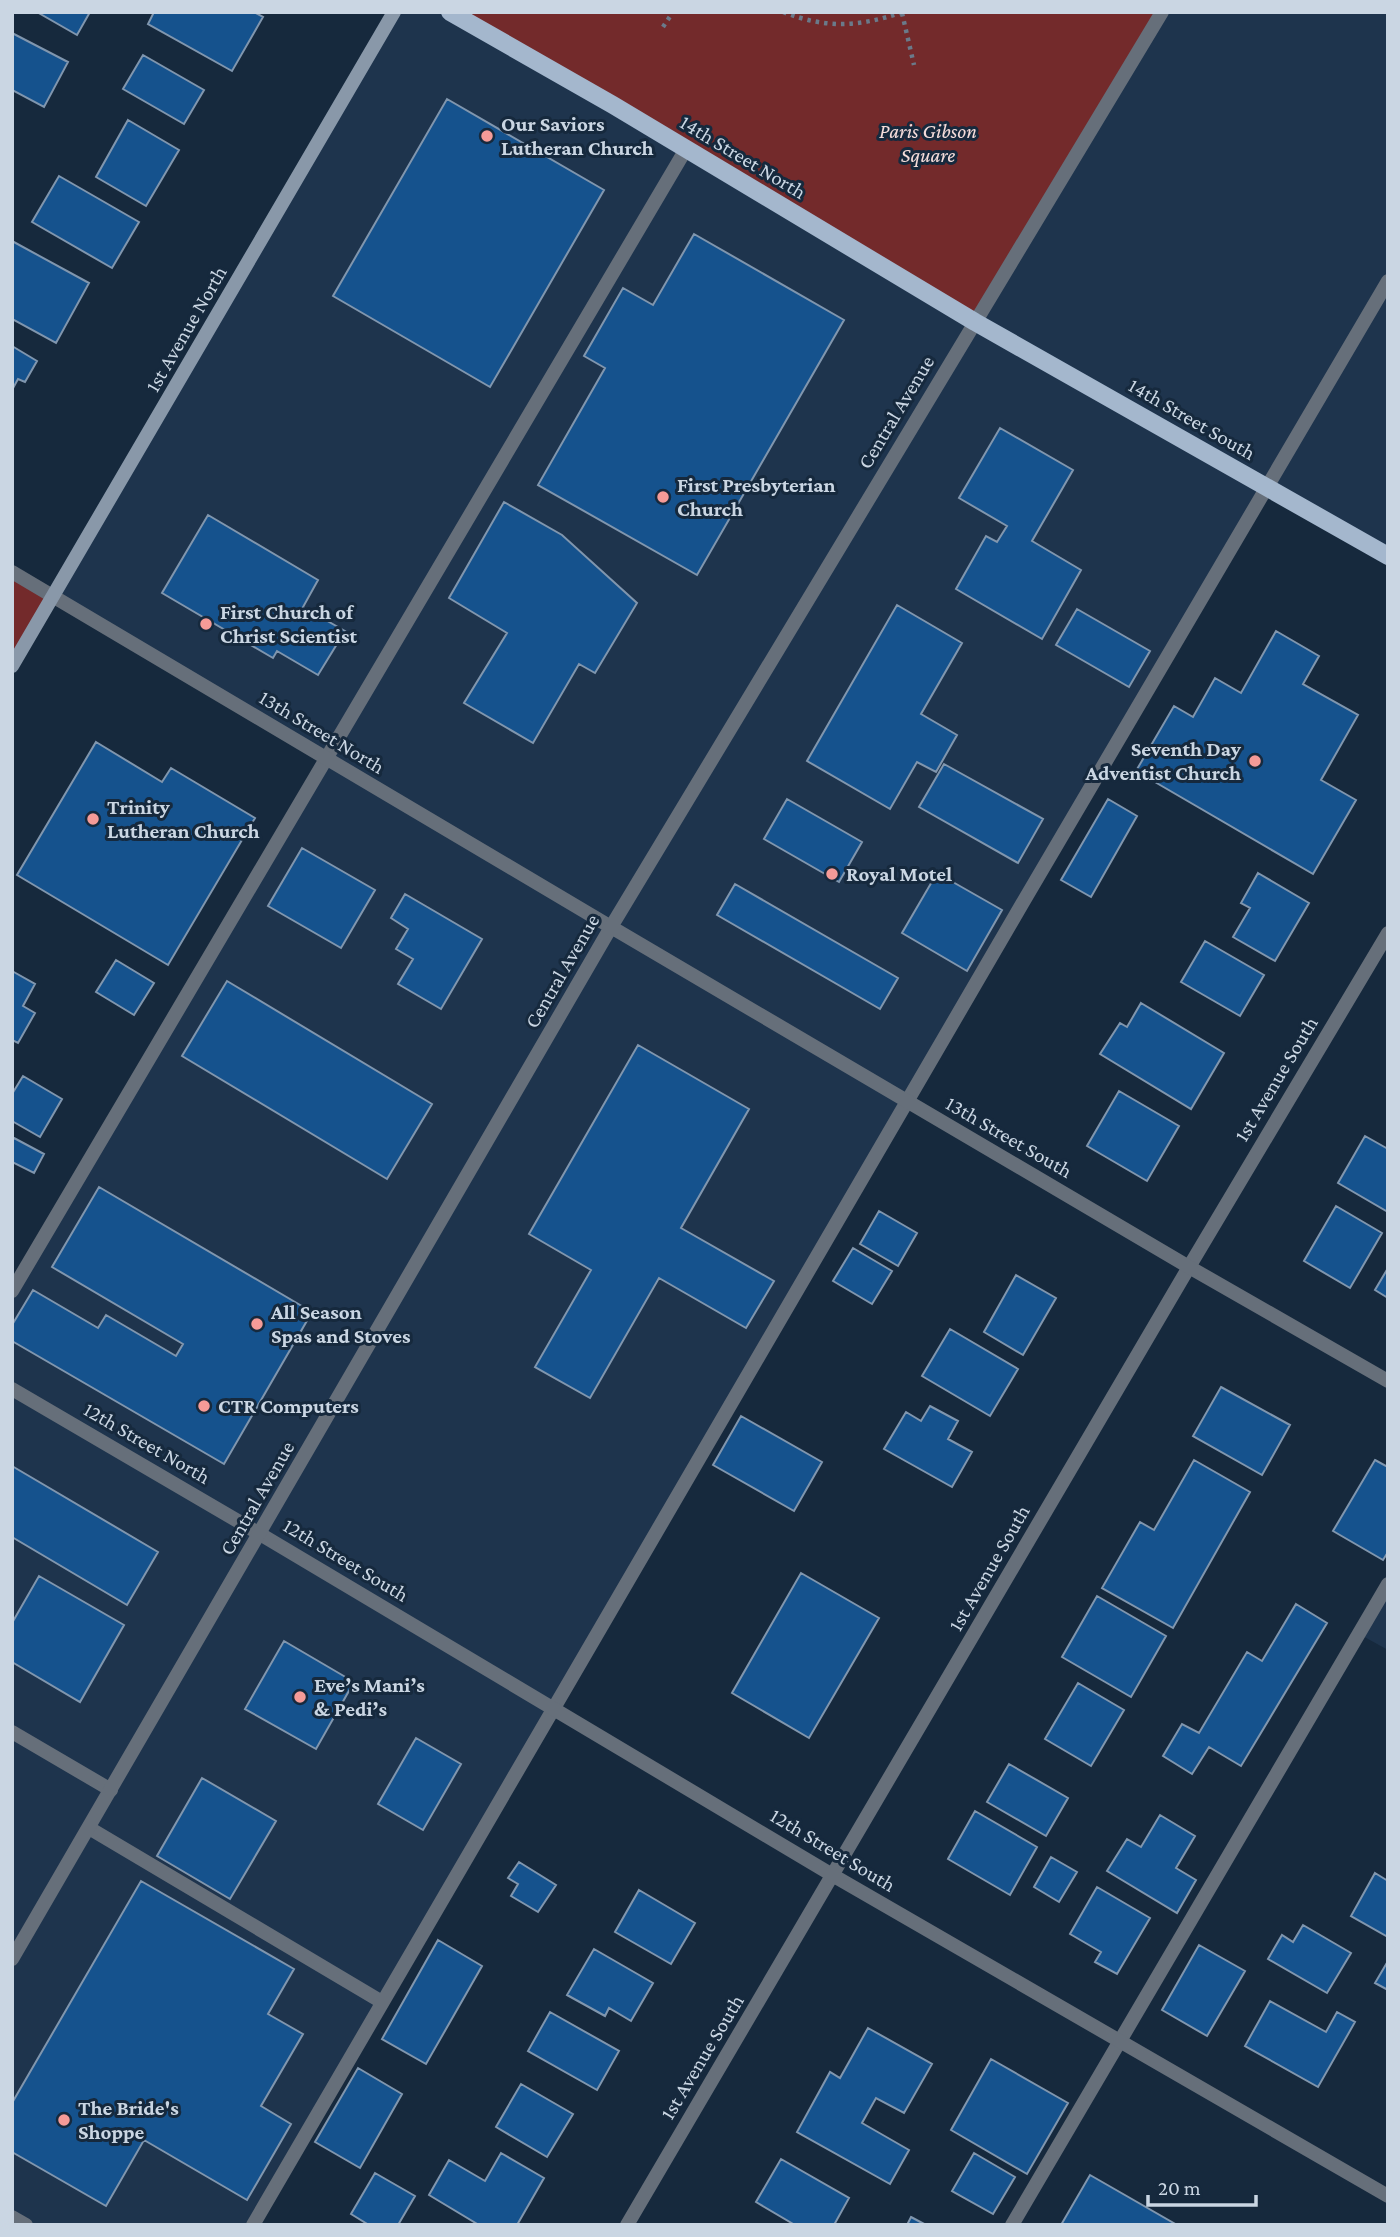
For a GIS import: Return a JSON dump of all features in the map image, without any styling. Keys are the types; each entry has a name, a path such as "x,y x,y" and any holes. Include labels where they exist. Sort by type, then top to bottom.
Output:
{"main road":[{"name":"1st Avenue North","path":"12,666 394,12"},
{"name":"14th Street North","path":"450,12 975,322"},
{"name":"14th Street South","path":"975,322 1388,556"}],"street":[{"name":"Central Avenue","path":"12,1959 611,927 1162,12"},
{"path":"12,1291 686,149"},
{"path":"253,2225 1388,281"},
{"name":"13th Street North","path":"12,572 611,927"},
{"name":"13th Street South","path":"611,927 1388,1381"},
{"name":"1st Avenue South","path":"627,2225 1388,933"},
{"name":"12th Street North","path":"12,1389 260,1534"},
{"name":"12th Street South","path":"260,1534 834,1876 1388,2196"},
{"path":"1012,2225 1388,1584"},
{"path":"12,1732 111,1790"},
{"path":"89,1828 382,2002"},
{"path":"12,2217 26,2225"}],"path":[{"path":"663,27 673,12"},
{"path":"783,12 808,22 853,25 902,13 914,65"}],"shaded area":[{"path":"394,12 1388,12 1388,556 1266,487 253,2225 12,2225 12,1291 326,759 54,597"},
{"path":"1388,1584 1388,1650 1359,1634"}],"green space":[{"name":"Paris Gibson Square","path":"449,12 1159,12 975,322"},
{"path":"12,573 54,597 12,666"}],"building":[{"path":"37,12 90,12 77,35"},
{"path":"154,12 254,12 263,17 232,71 148,24"},
{"path":"12,33 68,62 44,107 12,90"},
{"path":"143,55 204,90 184,124 123,89"},
{"path":"447,99 604,190 490,387 333,296"},
{"path":"128,120 179,150 146,206 96,177"},
{"path":"59,176 139,222 112,268 32,222"},
{"path":"694,234 844,320 697,575 538,485 605,368 584,356 623,288 653,305"},
{"path":"12,241 89,283 56,343 12,319"},
{"path":"12,346 37,361 25,382 18,379 12,390"},
{"path":"1000,428 1073,470 1032,541 1081,570 1042,639 956,589 986,536 997,542 1007,526 959,498"},
{"path":"504,502 562,535 637,603 595,673 579,664 533,743 464,703 507,633 449,598"},
{"path":"208,515 318,580 303,607 345,631 318,675 277,651 273,658 162,593"},
{"path":"897,605 962,643 921,714 957,735 936,772 917,762 890,809 807,761"},
{"path":"1077,609 1150,651 1129,687 1056,645"},
{"path":"1276,631 1319,656 1303,684 1358,715 1321,780 1356,800 1313,874 1136,771 1174,706 1193,717 1215,678 1241,693"},
{"path":"96,742 162,782 171,768 255,818 168,965 17,875"},
{"path":"944,764 1043,819 1018,863 919,807"},
{"path":"787,799 862,842 839,882 764,839"},
{"path":"1108,799 1137,816 1091,897 1061,880"},
{"path":"302,848 375,890 341,948 268,906"},
{"path":"937,873 1002,910 967,971 902,933"},
{"path":"1258,873 1309,903 1275,961 1233,937 1250,908 1241,903"},
{"path":"735,884 898,978 880,1009 717,915"},
{"path":"405,894 482,939 441,1009 398,984 413,959 396,949 408,929 391,918"},
{"path":"1205,941 1264,975 1240,1016 1181,982"},
{"path":"116,960 154,983 134,1015 96,992"},
{"path":"12,971 35,984 23,1006 35,1013 18,1043 12,1040"},
{"path":"227,981 432,1104 387,1179 182,1056"},
{"path":"1141,1003 1224,1053 1191,1109 1100,1054 1120,1023 1127,1027"},
{"path":"638,1045 749,1109 681,1228 774,1281 746,1328 659,1278 590,1398 535,1367 591,1270 529,1234"},
{"path":"23,1076 62,1099 40,1137 12,1121 12,1094"},
{"path":"1119,1091 1179,1126 1147,1181 1087,1146"},
{"path":"1365,1136 1388,1149 1388,1212 1338,1183"},
{"path":"14,1138 44,1154 34,1173 12,1162"},
{"path":"99,1187 312,1312 224,1464 12,1341 12,1325 33,1290 98,1328 106,1315 176,1356 183,1344 52,1267"},
{"path":"1336,1206 1382,1233 1350,1288 1304,1261"},
{"path":"879,1211 917,1233 898,1266 860,1244"},
{"path":"853,1248 892,1271 872,1304 833,1281"},
{"path":"1388,1268 1388,1298 1375,1290"},
{"path":"1016,1275 1056,1298 1023,1355 984,1332"},
{"path":"950,1329 1018,1369 990,1416 922,1376"},
{"path":"1221,1387 1290,1425 1262,1475 1193,1436"},
{"path":"930,1406 958,1421 948,1439 972,1452 952,1487 884,1449 906,1412 921,1421"},
{"path":"741,1416 822,1462 794,1511 713,1465"},
{"path":"1194,1460 1250,1492 1173,1628 1102,1588 1140,1522 1154,1530"},
{"path":"1375,1460 1388,1467 1388,1552 1383,1560 1333,1531"},
{"path":"12,1466 158,1552 127,1605 12,1537"},
{"path":"801,1573 879,1618 809,1738 732,1693"},
{"path":"39,1576 124,1625 80,1702 12,1662 12,1623"},
{"path":"1097,1596 1166,1636 1131,1697 1062,1657"},
{"path":"1296,1604 1327,1623 1241,1766 1209,1747 1192,1774 1163,1756 1182,1724 1199,1733 1247,1652 1262,1661"},
{"path":"284,1641 354,1682 316,1749 245,1709"},
{"path":"1078,1683 1124,1710 1091,1766 1045,1739"},
{"path":"416,1738 461,1764 423,1830 378,1804"},
{"path":"1009,1764 1068,1798 1046,1836 987,1802"},
{"path":"202,1778 276,1821 230,1899 157,1856"},
{"path":"975,1811 1037,1847 1010,1895 948,1859"},
{"path":"1160,1815 1195,1836 1176,1868 1196,1880 1177,1913 1107,1871 1127,1839 1141,1847"},
{"path":"1051,1857 1077,1872 1059,1902 1034,1887"},
{"path":"519,1862 556,1885 538,1912 511,1896 518,1884 508,1878"},
{"path":"1375,1873 1388,1881 1388,1937 1351,1916"},
{"path":"141,1881 294,1969 268,2014 303,2034 261,2106 291,2124 247,2200 144,2140 106,2206 12,2152 12,2103"},
{"path":"1097,1887 1150,1918 1117,1974 1095,1962 1101,1952 1070,1934"},
{"path":"639,1890 695,1923 671,1964 615,1932"},
{"path":"1303,1925 1351,1953 1327,1993 1268,1959 1282,1935 1293,1942"},
{"path":"438,1940 482,1966 426,2064 382,2039"},
{"path":"1199,1945 1245,1971 1207,2036 1162,2010"},
{"path":"594,1949 653,1983 631,2021 609,2008 605,2016 567,1995"},
{"path":"1388,1961 1388,1990 1375,1983"},
{"path":"1270,2001 1326,2032 1337,2012 1355,2022 1318,2087 1245,2046"},
{"path":"550,2012 619,2051 597,2090 528,2051"},
{"path":"868,2028 932,2064 904,2113 876,2098 862,2123 909,2150 890,2184 797,2132 830,2072 840,2078"},
{"path":"991,2059 1068,2103 1027,2174 951,2130"},
{"path":"358,2068 402,2094 360,2168 315,2142"},
{"path":"521,2084 573,2114 547,2157 496,2127"},
{"path":"501,2153 544,2178 517,2225 479,2225 429,2195 449,2160 485,2181"},
{"path":"974,2153 1015,2177 993,2214 952,2191"},
{"path":"781,2159 849,2198 834,2225 795,2225 756,2202"},
{"path":"375,2173 415,2196 398,2225 369,2225 351,2214"},
{"path":"1090,2175 1177,2225 1061,2225"},
{"path":"911,2217 926,2225 907,2225"}],"place":[{"name":"Our Saviors Lutheran Church","path":"487,136"},
{"name":"First Presbyterian Church","path":"663,497"},
{"name":"First Church of Christ Scientist","path":"206,624"},
{"name":"Seventh Day Adventist Church","path":"1255,761"},
{"name":"Trinity Lutheran Church","path":"93,819"},
{"name":"Royal Motel","path":"832,874"},
{"name":"All Season Spas and Stoves","path":"257,1324"},
{"name":"CTR Computers","path":"204,1406"},
{"name":"Eve’s Mani’s & Pedi’s","path":"300,1697"},
{"name":"The Bride's Shoppe","path":"64,2120"}]}
